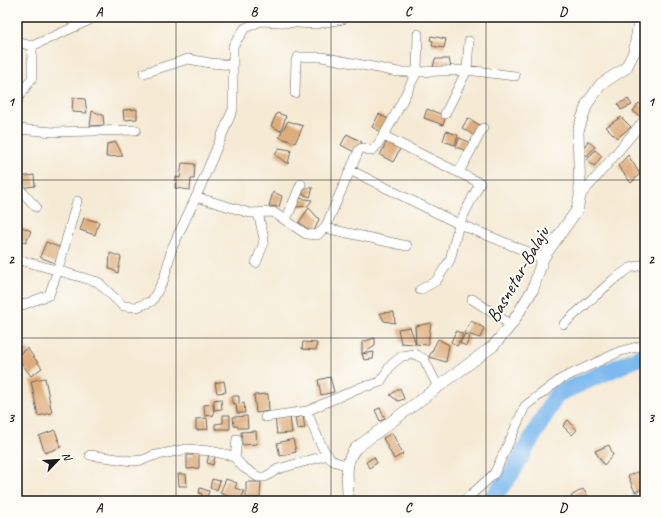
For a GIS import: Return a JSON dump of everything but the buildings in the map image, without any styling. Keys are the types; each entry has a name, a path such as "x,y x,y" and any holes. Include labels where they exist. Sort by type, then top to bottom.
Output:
{"street":[{"path":"17,42 32,46 90,20 92,17"},
{"path":"17,259 98,282 122,306 138,307 152,301 164,279 172,248 196,197 233,109 233,46 245,28 265,19 315,24 343,19 346,17"},
{"name":"Basnetar-Balaju","path":"348,501 347,466 352,453 356,448 493,346 512,324 533,289 543,258 577,210 580,196 578,131 586,104 601,84 626,68 634,52 640,17"},
{"path":"196,197 250,213 273,212 306,234 317,235 325,228 359,150 361,148 371,151 374,150 384,136 417,72 418,34"},
{"path":"444,114 467,70 469,40"},
{"path":"17,103 18,98 32,78 32,46"},
{"path":"295,93 296,60 300,57 322,57 398,72 467,70 515,76"},
{"path":"144,73 188,59 233,65"},
{"path":"580,196 645,119"},
{"path":"17,128 54,132 136,130"},
{"path":"459,172 483,128"},
{"path":"384,136 480,183 459,224 450,260 436,280 420,290"},
{"path":"350,170 459,224 543,258"},
{"path":"286,220 302,184"},
{"path":"17,186 36,207"},
{"path":"17,307 49,295 58,270 77,201"},
{"path":"256,264 264,238 258,213"},
{"path":"325,228 407,246"},
{"path":"564,324 612,280 630,268 645,264"},
{"path":"472,299 512,324"},
{"path":"464,501 494,474 525,406 561,379 621,351 645,345"},
{"path":"265,417 307,411 361,387 372,386 380,382 391,365 402,356 415,354 424,359 438,387"},
{"path":"307,411 320,443 328,455 332,460 347,466"},
{"path":"234,458 237,439"},
{"path":"90,455 132,461 143,460 152,456 187,449 210,451 229,455 258,477 265,477 278,469 328,455"},
{"path":"634,501 645,495"}],"waterway":[{"path":"490,501 511,474 557,394 645,355"}]}
